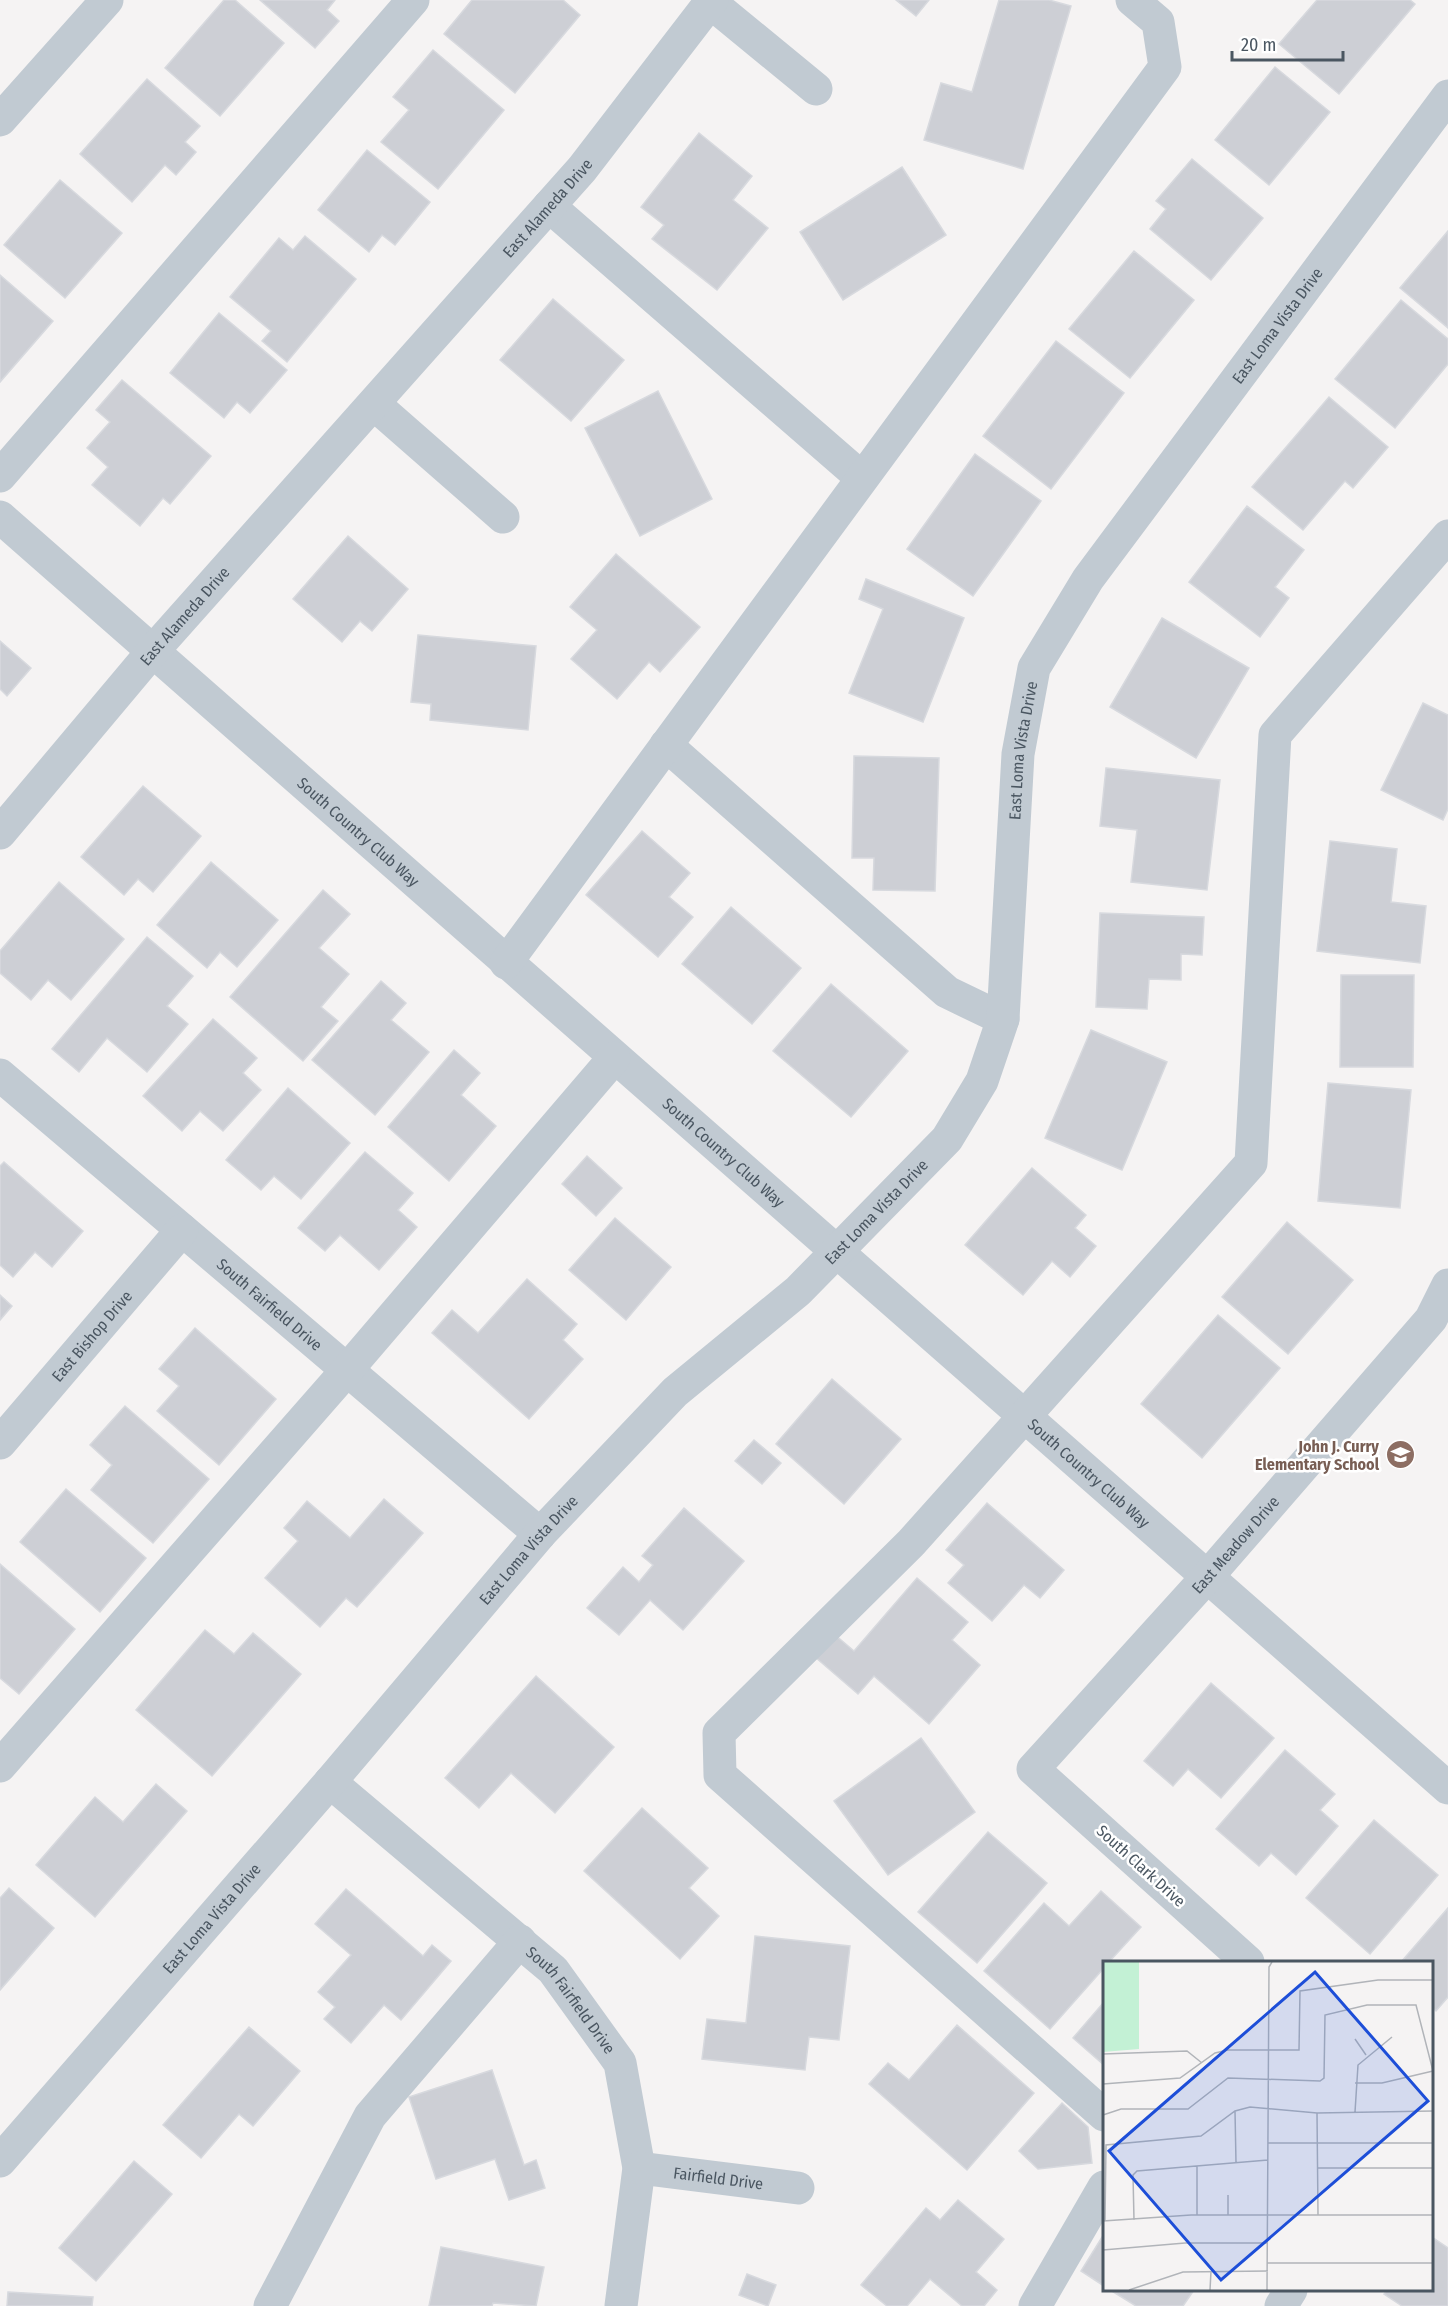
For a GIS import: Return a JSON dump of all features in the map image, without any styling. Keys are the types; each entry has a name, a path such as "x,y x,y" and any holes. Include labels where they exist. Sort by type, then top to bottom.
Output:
{"street":[{"path":"0,120 107,0"},
{"path":"0,476 413,0"},
{"path":"506,963 1165,67 1158,22 1132,0"},
{"name":"East Alameda Drive","path":"0,833 152,652 582,169 711,1 816,89"},
{"name":"East Loma Vista Drive","path":"0,2161 330,1782 540,1534 675,1392 798,1291 947,1139 982,1081 1003,1019 1018,754 1034,668 1089,579 1448,96"},
{"path":"549,206 862,478"},
{"path":"374,404 503,517"},
{"name":"South Country Club Way","path":"0,517 1448,1788"},
{"path":"1103,2114 720,1775 719,1733 910,1543 1251,1163 1275,735 1448,536"},
{"path":"666,745 947,993 1003,1019"},
{"path":"0,1766 347,1370 614,1058"},
{"name":"South Fairfield Drive","path":"0,1075 540,1534"},
{"name":"East Bishop Drive","path":"0,1443 182,1230"},
{"name":"East Meadow Drive","path":"1033,1769 1208,1576 1431,1319 1448,1285"},
{"name":"South Clark Drive","path":"1033,1769 1247,1961"},
{"name":"South Fairfield Drive","path":"330,1782 554,1970 620,2063 639,2168 621,2306"},
{"path":"270,2306 370,2116 520,1941"},
{"name":"Fairfield Drive","path":"639,2168 798,2188"},
{"path":"1035,2306 1103,2189"},
{"path":"1281,2306 1290,2291"}],"building":[{"path":"224,0 235,0 284,43 220,116 165,68"},
{"path":"260,0 335,0 327,10 339,21 315,48"},
{"path":"472,0 563,0 580,15 515,93 444,34"},
{"path":"896,0 929,0 916,16"},
{"path":"999,0 1049,0 1071,6 1023,169 924,140 941,83 972,92"},
{"path":"1317,0 1410,0 1415,4 1339,94 1279,44"},
{"path":"433,50 504,110 438,189 381,142 409,110 393,97"},
{"path":"1275,67 1330,112 1269,185 1215,140"},
{"path":"147,79 200,126 185,142 196,152 176,175 165,165 132,202 80,154"},
{"path":"699,133 752,176 733,200 768,228 717,290 652,239 664,225 641,207"},
{"path":"367,150 430,202 395,245 382,235 369,252 318,210"},
{"path":"1192,159 1263,218 1211,280 1150,229 1166,209 1156,201"},
{"path":"902,167 946,235 843,300 800,232"},
{"path":"60,180 122,233 65,298 4,245"},
{"path":"1448,231 1448,328 1400,288"},
{"path":"305,236 356,279 287,362 262,341 271,331 230,297 279,238 293,250"},
{"path":"1134,251 1194,300 1130,378 1069,329"},
{"path":"0,275 53,321 0,382"},
{"path":"553,299 624,360 571,421 500,360"},
{"path":"1401,300 1448,339 1448,364 1395,428 1335,379"},
{"path":"219,313 287,370 250,413 237,402 224,418 170,373"},
{"path":"1056,341 1124,393 1051,489 983,436"},
{"path":"122,380 211,456 170,504 163,498 140,526 92,485 108,467 87,448 110,422 96,410"},
{"path":"658,391 712,499 640,536 585,428"},
{"path":"1329,397 1388,447 1353,488 1345,481 1303,530 1252,487"},
{"path":"975,454 1041,501 973,596 907,549"},
{"path":"1247,506 1304,550 1275,587 1289,598 1260,637 1189,582"},
{"path":"348,536 408,589 372,631 360,621 342,642 293,599"},
{"path":"616,554 700,627 660,672 649,662 617,699 571,659 597,630 570,607"},
{"path":"866,579 964,618 923,722 849,693 883,609 859,599"},
{"path":"1162,618 1249,668 1196,758 1110,707"},
{"path":"418,635 536,646 528,730 430,720 431,704 411,702"},
{"path":"0,641 31,668 7,696 0,689"},
{"path":"1423,703 1448,715 1448,809 1443,820 1381,790"},
{"path":"854,756 939,758 935,891 873,890 874,858 852,858"},
{"path":"1106,768 1220,780 1207,890 1131,882 1137,830 1100,826"},
{"path":"143,786 201,836 153,892 138,879 124,895 81,857"},
{"path":"642,831 690,873 669,897 693,917 658,957 586,895"},
{"path":"1330,841 1397,849 1391,902 1426,906 1420,963 1317,951"},
{"path":"211,862 278,920 237,967 220,952 207,968 157,925"},
{"path":"59,882 124,939 71,1000 48,980 31,1000 0,973 0,951"},
{"path":"323,890 350,914 319,948 349,974 321,1007 338,1021 303,1061 230,997"},
{"path":"731,907 801,968 752,1024 682,964"},
{"path":"1100,913 1204,917 1202,955 1181,954 1181,980 1149,979 1147,1009 1096,1007"},
{"path":"147,937 193,976 167,1006 188,1024 147,1072 107,1038 79,1072 52,1049"},
{"path":"1341,975 1414,975 1413,1067 1340,1067"},
{"path":"381,981 406,1003 391,1020 429,1052 375,1115 312,1060"},
{"path":"831,984 908,1051 851,1117 773,1051"},
{"path":"213,1019 257,1058 243,1073 261,1090 223,1131 200,1111 182,1131 143,1096"},
{"path":"1091,1030 1167,1062 1122,1170 1045,1138"},
{"path":"454,1050 480,1073 461,1095 496,1126 449,1181 388,1127"},
{"path":"1328,1083 1411,1090 1400,1208 1318,1201"},
{"path":"288,1088 350,1143 301,1199 274,1176 261,1190 226,1160"},
{"path":"365,1152 413,1193 398,1210 417,1227 379,1270 340,1235 325,1251 298,1228"},
{"path":"587,1156 622,1188 596,1216 562,1184"},
{"path":"4,1162 83,1231 52,1267 35,1252 13,1277 0,1265 0,1166"},
{"path":"1032,1168 1086,1215 1075,1228 1096,1246 1070,1277 1052,1261 1023,1295 965,1245"},
{"path":"615,1218 671,1267 626,1320 569,1270"},
{"path":"1287,1222 1353,1280 1288,1354 1222,1297"},
{"path":"527,1279 577,1324 563,1340 583,1359 529,1419 432,1333 452,1310 478,1333"},
{"path":"0,1295 12,1306 0,1320"},
{"path":"1218,1315 1280,1368 1202,1458 1141,1404"},
{"path":"195,1328 276,1399 219,1465 157,1411 179,1386 159,1369"},
{"path":"832,1379 901,1439 844,1504 776,1444"},
{"path":"125,1406 209,1479 153,1543 91,1490 112,1465 90,1445"},
{"path":"754,1440 781,1463 762,1484 735,1461"},
{"path":"66,1489 146,1558 100,1612 20,1542"},
{"path":"384,1499 423,1533 357,1607 346,1598 320,1627 265,1578 298,1541 284,1528 307,1501 350,1538"},
{"path":"987,1503 1064,1570 1040,1598 1024,1585 992,1621 948,1583 964,1565 946,1550"},
{"path":"684,1508 744,1561 683,1630 650,1600 619,1635 587,1608 623,1567 639,1582 653,1565 642,1556"},
{"path":"0,1564 75,1629 19,1694 0,1678"},
{"path":"917,1578 968,1622 952,1640 980,1665 929,1724 874,1676 858,1694 815,1657 834,1634 854,1651"},
{"path":"205,1630 234,1654 253,1633 301,1674 212,1776 136,1710"},
{"path":"536,1676 614,1747 555,1813 511,1773 479,1808 445,1778"},
{"path":"1211,1683 1274,1738 1221,1798 1188,1769 1173,1786 1144,1761"},
{"path":"921,1738 975,1812 888,1875 834,1801"},
{"path":"1285,1750 1335,1794 1320,1810 1338,1826 1296,1875 1271,1853 1259,1866 1216,1829"},
{"path":"156,1784 187,1811 95,1917 36,1865 95,1797 123,1822"},
{"path":"642,1808 708,1868 689,1888 719,1916 680,1959 584,1871"},
{"path":"1374,1820 1438,1875 1370,1954 1306,1898"},
{"path":"988,1832 1047,1883 977,1963 918,1912"},
{"path":"9,1888 54,1928 0,1990 0,1898"},
{"path":"346,1889 423,1956 432,1945 451,1961 401,2020 384,2005 351,2043 324,2019 335,2007 318,1992 351,1955 315,1924"},
{"path":"1101,1891 1141,1927 1110,1961 1103,1961 1103,1969 1050,2029 984,1971 1044,1903 1069,1926"},
{"path":"1448,1908 1448,1997 1436,2011 1433,2008 1433,1961 1402,1961"},
{"path":"755,1936 850,1946 839,2040 809,2037 805,2070 702,2059 707,2019 746,2023"},
{"path":"1103,2003 1103,2064 1073,2038"},
{"path":"957,2025 1034,2093 967,2170 869,2084 888,2063 909,2080"},
{"path":"249,2027 300,2071 253,2126 239,2114 201,2158 163,2125"},
{"path":"492,2070 524,2165 536,2160 545,2188 509,2200 495,2159 436,2179 409,2097"},
{"path":"1062,2103 1088,2127 1092,2163 1038,2169 1019,2151"},
{"path":"134,2161 172,2194 96,2281 59,2248"},
{"path":"958,2200 1004,2239 976,2272 997,2290 984,2306 962,2306 930,2279 907,2306 887,2306 861,2285 926,2208 940,2220"},
{"path":"1103,2236 1103,2285 1081,2271"},
{"path":"1433,2238 1448,2248 1448,2306 1402,2306 1384,2294 1386,2291 1433,2291"},
{"path":"441,2247 544,2267 536,2306 493,2303 492,2306 429,2306"},
{"path":"747,2274 776,2285 768,2306 739,2295"},
{"path":"1112,2291 1193,2291 1183,2306 1136,2306"},
{"path":"8,2292 93,2297 92,2306 7,2306"}],"place":[{"name":"John J. Curry Elementary School","path":"1400,1455"}]}
